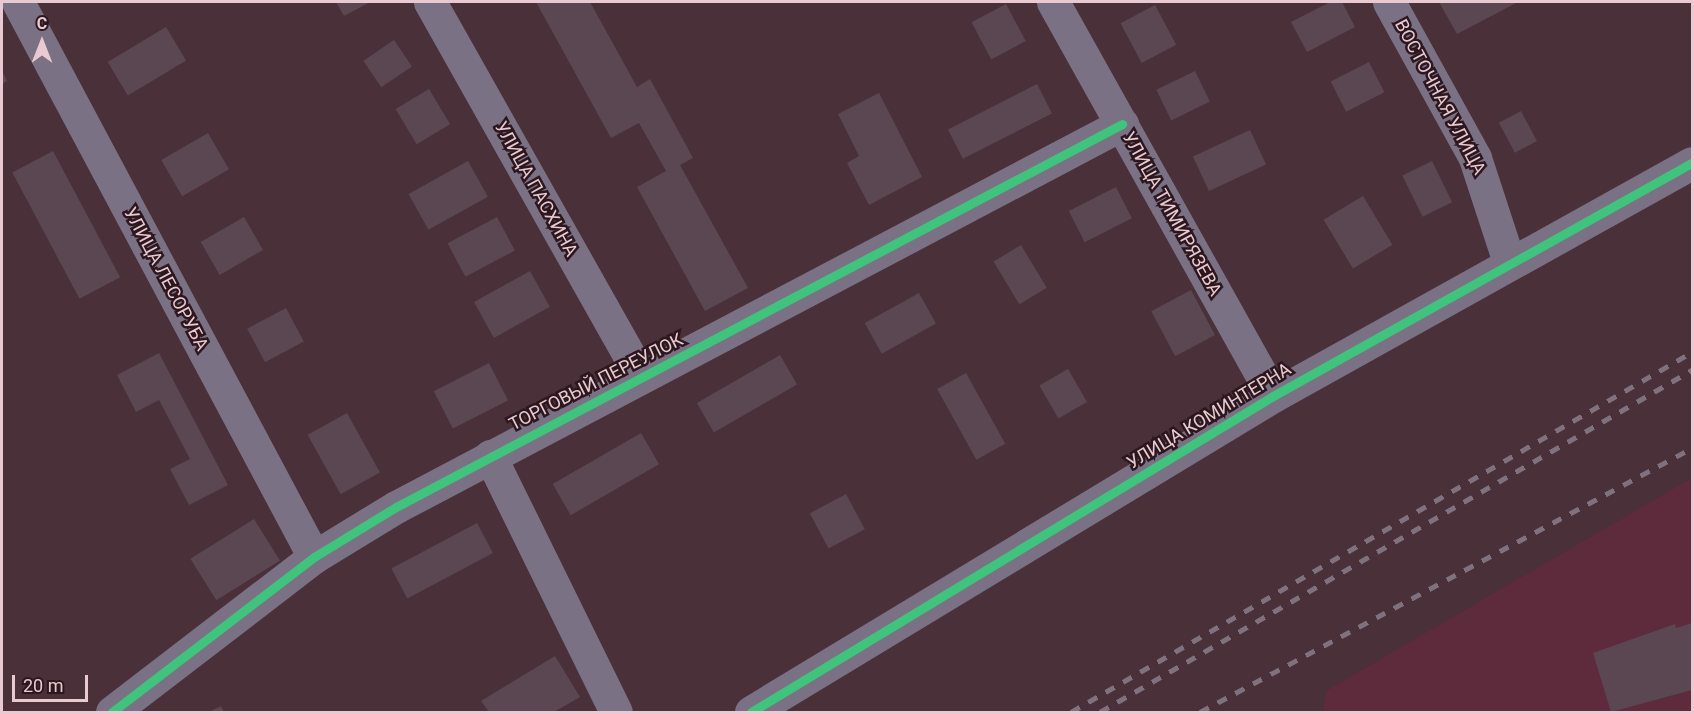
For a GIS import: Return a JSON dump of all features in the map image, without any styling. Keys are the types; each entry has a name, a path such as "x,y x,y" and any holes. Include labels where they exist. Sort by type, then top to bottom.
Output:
{"street":[{"name":"УЛИЦА ЛЕСОРУБА","path":"18,2 314,557"},
{"name":"УЛИЦА ПАСХИНА","path":"430,2 641,377"},
{"name":"УЛИЦА ТИМИРЯЗЕВА","path":"1053,2 1273,396"},
{"name":"ВОСТОЧНАЯ УЛИЦА","path":"1389,2 1475,158 1509,262"},
{"name":"ТОРГОВЫЙ ПЕРЕУЛОК","path":"112,712 314,557 490,456 1122,124"},
{"name":"УЛИЦА КОМИНТЕРНА","path":"751,712 1273,396 1509,262 1692,163"},
{"path":"490,456 616,712"}],"shaded area":[{"path":"1692,478 1692,712 1323,712 1326,691"}],"building":[{"path":"336,2 370,2 344,16"},
{"path":"536,2 590,2 637,87 650,79 693,158 680,165 748,288 705,311 637,187 666,171 639,123 611,138"},
{"path":"1330,2 1342,2 1355,27 1307,52 1291,22"},
{"path":"1439,2 1518,2 1457,34"},
{"path":"1006,4 1026,41 991,59 972,22"},
{"path":"1155,5 1176,45 1142,63 1121,23"},
{"path":"166,27 186,60 128,95 108,62"},
{"path":"394,40 412,67 381,87 363,61"},
{"path":"1369,62 1384,92 1346,112 1331,82"},
{"path":"2,71 7,81 2,84"},
{"path":"1195,71 1210,102 1171,120 1156,90"},
{"path":"1037,84 1052,113 963,159 948,129"},
{"path":"429,89 450,124 417,144 396,109"},
{"path":"879,93 922,177 869,205 847,163 859,156 838,114"},
{"path":"1521,111 1537,141 1515,153 1499,123"},
{"path":"1250,130 1266,164 1209,191 1193,157"},
{"path":"208,133 229,169 182,196 161,160"},
{"path":"53,151 120,277 80,299 12,173"},
{"path":"468,161 488,197 428,230 409,194"},
{"path":"1432,161 1452,202 1423,217 1402,175"},
{"path":"1116,187 1132,218 1085,242 1069,211"},
{"path":"1363,196 1392,245 1353,269 1324,220"},
{"path":"244,217 263,250 220,275 201,242"},
{"path":"497,217 515,251 465,277 448,243"},
{"path":"1021,245 1047,288 1019,304 994,261"},
{"path":"530,271 550,307 494,338 474,302"},
{"path":"1191,290 1215,335 1175,356 1151,311"},
{"path":"919,293 936,324 882,354 865,323"},
{"path":"286,308 304,342 265,362 247,329"},
{"path":"159,353 228,485 189,505 170,469 190,459 159,400 136,412 117,375"},
{"path":"780,355 797,384 714,432 697,403"},
{"path":"489,363 508,400 453,429 434,391"},
{"path":"1068,369 1087,402 1058,418 1039,386"},
{"path":"966,373 1005,444 976,460 937,389"},
{"path":"347,413 380,472 341,494 308,435"},
{"path":"641,433 659,464 571,515 553,484"},
{"path":"846,494 865,529 829,549 810,513"},
{"path":"254,519 280,561 216,600 190,559"},
{"path":"477,523 493,553 407,599 391,569"},
{"path":"1692,623 1692,690 1611,712 1593,653 1675,624 1676,628"},
{"path":"555,656 580,697 554,712 489,712 481,701"},
{"path":"221,706 224,712 209,712"}],"railway":[{"path":"1071,712 1692,352"},
{"path":"1100,712 1692,370"},
{"path":"1200,712 1692,448"}],"cycle path":[{"path":"112,712 314,557 396,507 1122,124"},
{"path":"751,712 1273,396 1692,163"}]}
